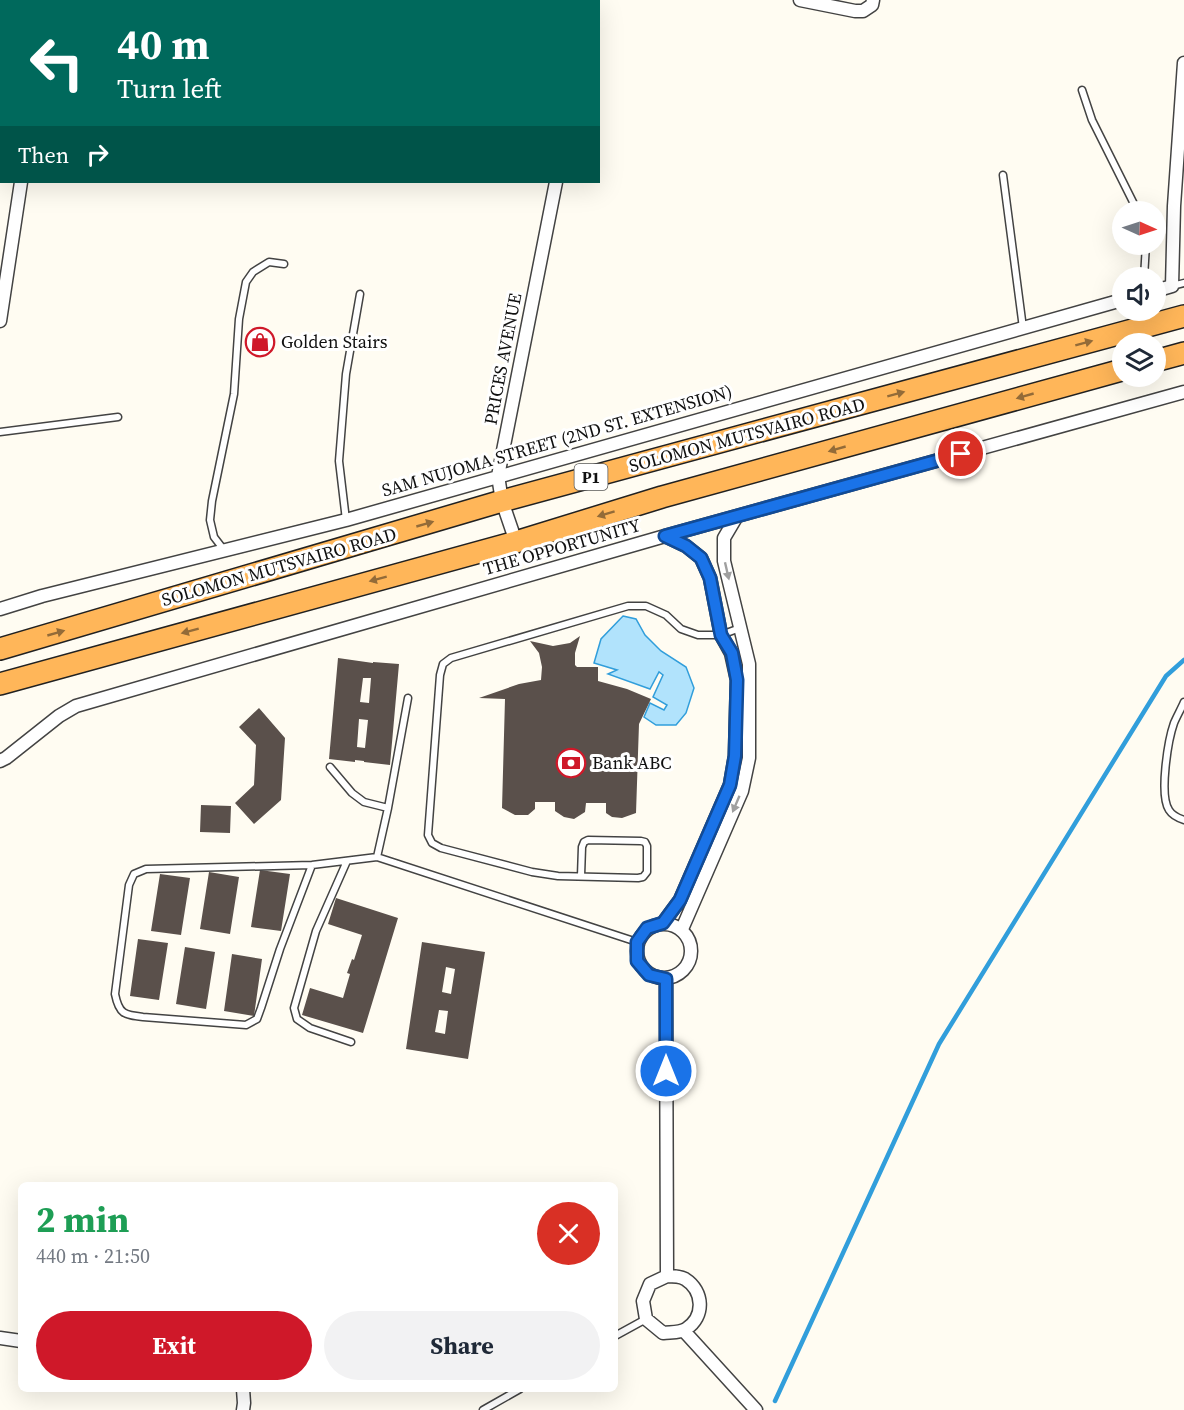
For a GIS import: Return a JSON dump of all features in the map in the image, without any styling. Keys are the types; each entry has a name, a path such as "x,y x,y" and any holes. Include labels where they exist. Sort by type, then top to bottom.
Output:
{"highway":[{"name":"SOLOMON MUTSVAIRO ROAD","path":"0,649 502,501 1184,316"},
{"path":"1166,358 1184,353"},
{"name":"P1","path":"0,684 516,542 662,497 1112,373"}],"street":[{"path":"800,0 855,11 863,11 872,5 873,0"},
{"path":"1178,284 1184,63"},
{"path":"0,321 21,183"},
{"name":"PRICES AVENUE","path":"516,542 502,501 498,476 556,183"},
{"name":"SAM NUJOMA STREET (2ND ST. EXTENSION)","path":"0,609 42,596 346,520 1112,303"},
{"name":"THE OPPORTUNITY","path":"0,761 59,716 76,706 665,536 1184,392"},
{"path":"682,929 742,791 749,758 749,664 724,561 724,538 737,516"},
{"path":"663,923 680,900 730,785 735,756 737,680 732,653 721,635 710,578 701,558 686,546 665,536"},
{"path":"663,923 682,929 691,943 691,960 681,973 666,979 649,975 637,961 637,942 647,928 663,923"},
{"path":"666,979 667,1276"},
{"path":"667,1276 683,1278 696,1288 701,1304 697,1320 684,1331 663,1333 646,1319 643,1301 650,1284 667,1276"},
{"path":"684,1331 756,1410"},
{"path":"0,1338 18,1341"},
{"path":"243,1392 243,1410"}],"lane":[{"path":"1082,90 1092,120 1132,201"},
{"path":"1003,175 1023,328"},
{"path":"225,550 214,537 210,520 234,394 239,319 246,282 253,272 269,262 284,264"},
{"path":"346,520 339,461 346,375 360,294"},
{"path":"0,432 118,417"},
{"path":"581,876 582,847 588,840 641,841 647,846 647,872 644,877 638,878 558,876 532,872 441,848 432,843 428,834 440,675 443,664 451,658 628,606 646,606 666,615 681,628 698,635 721,635 740,628"},
{"path":"377,857 408,698"},
{"path":"1184,702 1174,723 1164,796 1169,810 1177,818 1184,820"},
{"path":"330,767 352,793 364,802 388,808"},
{"path":"312,865 257,1019 246,1025 143,1017 126,1015 118,1006 115,994 129,885 134,874 146,869 312,865 377,857 637,942"},
{"path":"347,861 316,931 294,1008 297,1019 310,1028 351,1042"},
{"path":"618,1334 646,1319"},
{"path":"483,1410 515,1392"}],"water":[{"path":"623,616 636,619 645,635 661,651 686,667 694,688 686,713 676,725 656,725 644,717 650,703 664,710 667,705 653,697 663,675 659,672 650,689 608,674 617,670 594,663 601,639"}],"building":[{"name":"Bank ABC","path":"580,636 575,653 577,667 598,667 598,681 651,699 639,724 636,813 622,818 612,817 606,813 606,803 586,803 585,812 574,819 564,817 555,811 555,802 535,802 535,809 528,815 515,815 502,808 505,699 479,698 519,684 541,680 542,667 539,653 530,641 553,646 570,643"},
{"path":"338,658 399,664 390,765 329,759","holes":["363,678 371,678 369,703 360,702","359,719 368,720 365,748 357,747"]},
{"path":"259,708 285,738 281,800 254,824 235,803 254,785 256,745 239,727"},
{"path":"201,805 231,806 230,833 200,832"},
{"path":"260,870 290,874 281,931 251,927"},
{"path":"209,872 239,877 230,934 200,929"},
{"path":"160,874 190,878 181,935 151,931"},
{"path":"336,898 398,918 363,1033 302,1015 310,988 343,998 350,974 347,973 362,935 328,924"},
{"path":"138,939 168,943 159,1000 130,996"},
{"path":"422,942 485,952 468,1059 406,1049","holes":["446,967 455,969 451,994 442,992","439,1010 448,1011 445,1034 435,1032"]},
{"path":"185,947 215,952 206,1009 176,1004"},
{"path":"232,954 262,959 254,1016 224,1011"}],"waterway":[{"path":"775,1401 939,1044 1166,676 1184,660"}],"place":[{"name":"Golden Stairs","path":"260,342"},
{"name":"Bank ABC","path":"571,763"}],"route":[{"path":"666,1071 666,979 649,975 637,961 637,942 647,928 663,923 680,900 730,785 735,756 737,680 732,653 721,635 710,578 701,558 686,546 665,536 961,454"}]}
